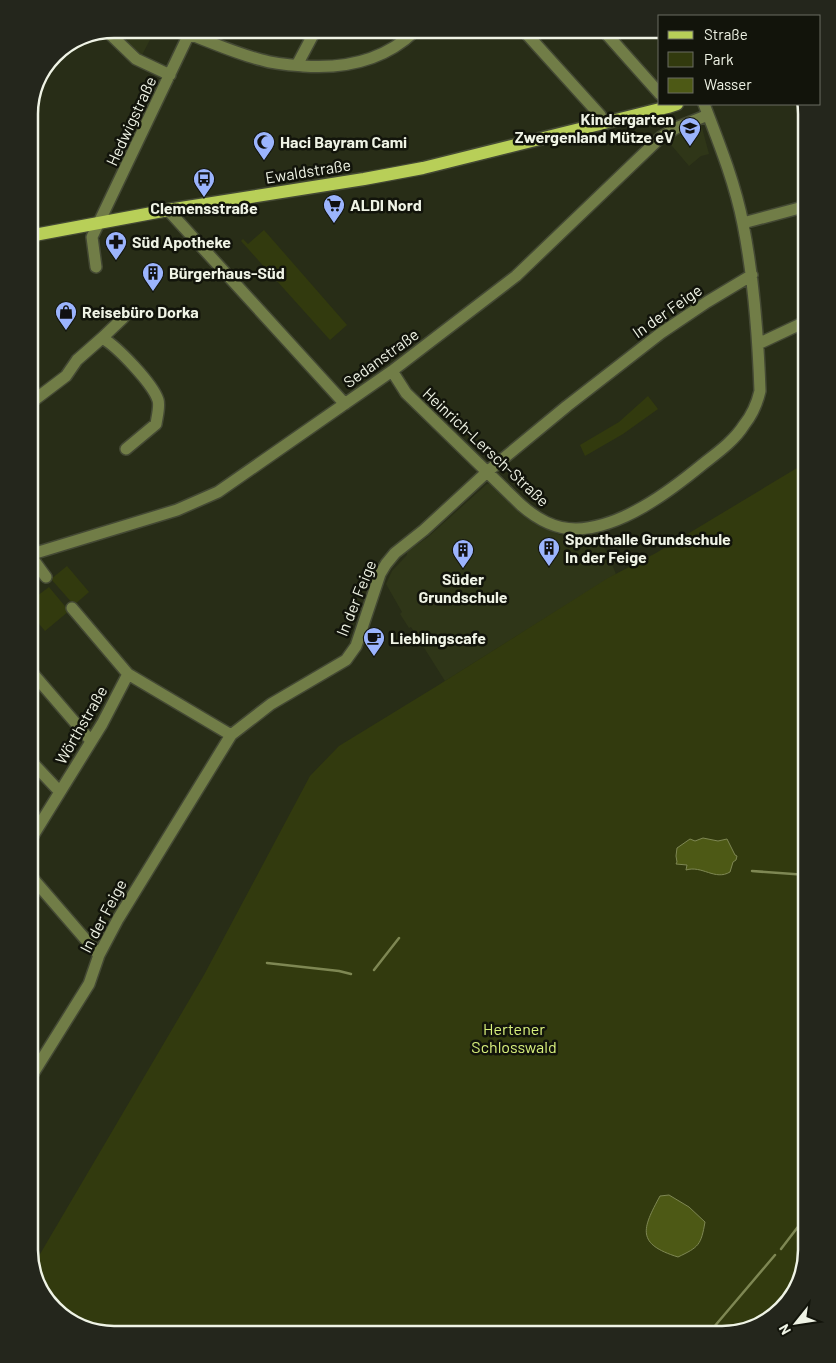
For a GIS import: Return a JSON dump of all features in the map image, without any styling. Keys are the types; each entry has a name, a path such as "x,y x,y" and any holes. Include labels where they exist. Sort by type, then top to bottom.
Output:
{"main road":[{"name":"Ewaldstraße","path":"38,234 168,210 423,168 671,105"}],"street":[{"path":"115,38 136,59 170,75"},
{"name":"Hedwigstraße","path":"96,267 92,237 101,222 187,38"},
{"path":"200,38 261,60 297,66 325,67 350,65 371,59 394,48 406,38"},
{"path":"297,66 311,38"},
{"path":"530,38 600,115 604,123"},
{"path":"611,38 658,92"},
{"name":"Heinrich-Lersch-Straße","path":"392,372 406,393 530,513 554,526 574,529 598,526 635,511 692,474 734,438 744,426 756,406 760,391 752,275 743,223 725,161 706,109"},
{"name":"Sedanstraße","path":"38,550 177,510 214,494 392,372 516,276 661,137 706,109"},
{"path":"743,223 798,208"},
{"path":"168,210 345,404"},
{"name":"In der Feige","path":"38,1066 89,984 99,955 127,904 231,735 271,704 346,660 356,646 380,574 395,553 424,530 487,472 661,333 752,275"},
{"path":"38,397 66,376 77,360 123,318"},
{"path":"758,344 798,325"},
{"path":"102,338 111,343 146,380 158,401 156,424 126,449"},
{"path":"38,566 46,577"},
{"path":"72,608 128,674 231,735"},
{"name":"Wörthstraße","path":"38,827 102,724 128,674"},
{"path":"38,679 92,740"},
{"path":"38,769 60,792"},
{"path":"38,884 99,955"}],"shaded area":[{"path":"122,38 151,38 142,55"},
{"name":"Kindergarten Zwergenland Mütze eV","path":"701,124 709,154 701,156 689,166 667,140 675,133"},
{"path":"487,484 492,484 526,517 536,524 560,535 575,536 597,530 616,574 445,681 411,627 409,628 400,614 402,612 386,584 392,571 407,555 407,552 428,537"}],"green space":[{"path":"264,230 347,325 330,340 241,241 243,239 248,244"},
{"path":"648,396 658,409 623,434 585,456 580,445 619,422"},
{"name":"Hertener Schlosswald","path":"798,467 798,1259 791,1283 786,1292 782,1298 771,1298 771,1308 756,1318 722,1326 109,1325 89,1321 71,1313 50,1292 42,1274 39,1257 204,975 310,776 339,746 608,578 656,553"},
{"path":"67,566 89,592 74,605 51,579"},
{"path":"49,587 69,611 45,631 38,623 38,595"}],"water":[{"path":"703,838 718,841 727,839 737,856 730,872 719,875 698,869 686,870 687,865 676,864 677,848 690,839 695,841"},
{"path":"669,1195 689,1207 705,1222 702,1236 695,1248 678,1257 655,1247 649,1241 646,1234 649,1218 660,1196"}],"waterway":[{"path":"752,871 798,874"},
{"path":"374,970 399,938"},
{"path":"267,963 351,974"},
{"path":"781,1249 798,1227"},
{"path":"715,1326 775,1255"}],"place":[{"name":"Kindergarten Zwergenland Mütze eV","path":"690,147"},
{"name":"Haci Bayram Cami","path":"264,161"},
{"name":"Clemensstraße","path":"204,198"},
{"name":"ALDI Nord","path":"334,224"},
{"name":"Süd Apotheke","path":"116,261"},
{"name":"Bürgerhaus-Süd","path":"153,292"},
{"name":"Reisebüro Dorka","path":"66,331"},
{"name":"Sporthalle Grundschule In der Feige","path":"549,567"},
{"name":"Süder Grundschule","path":"463,569"},
{"name":"Lieblingscafe","path":"374,657"}]}
